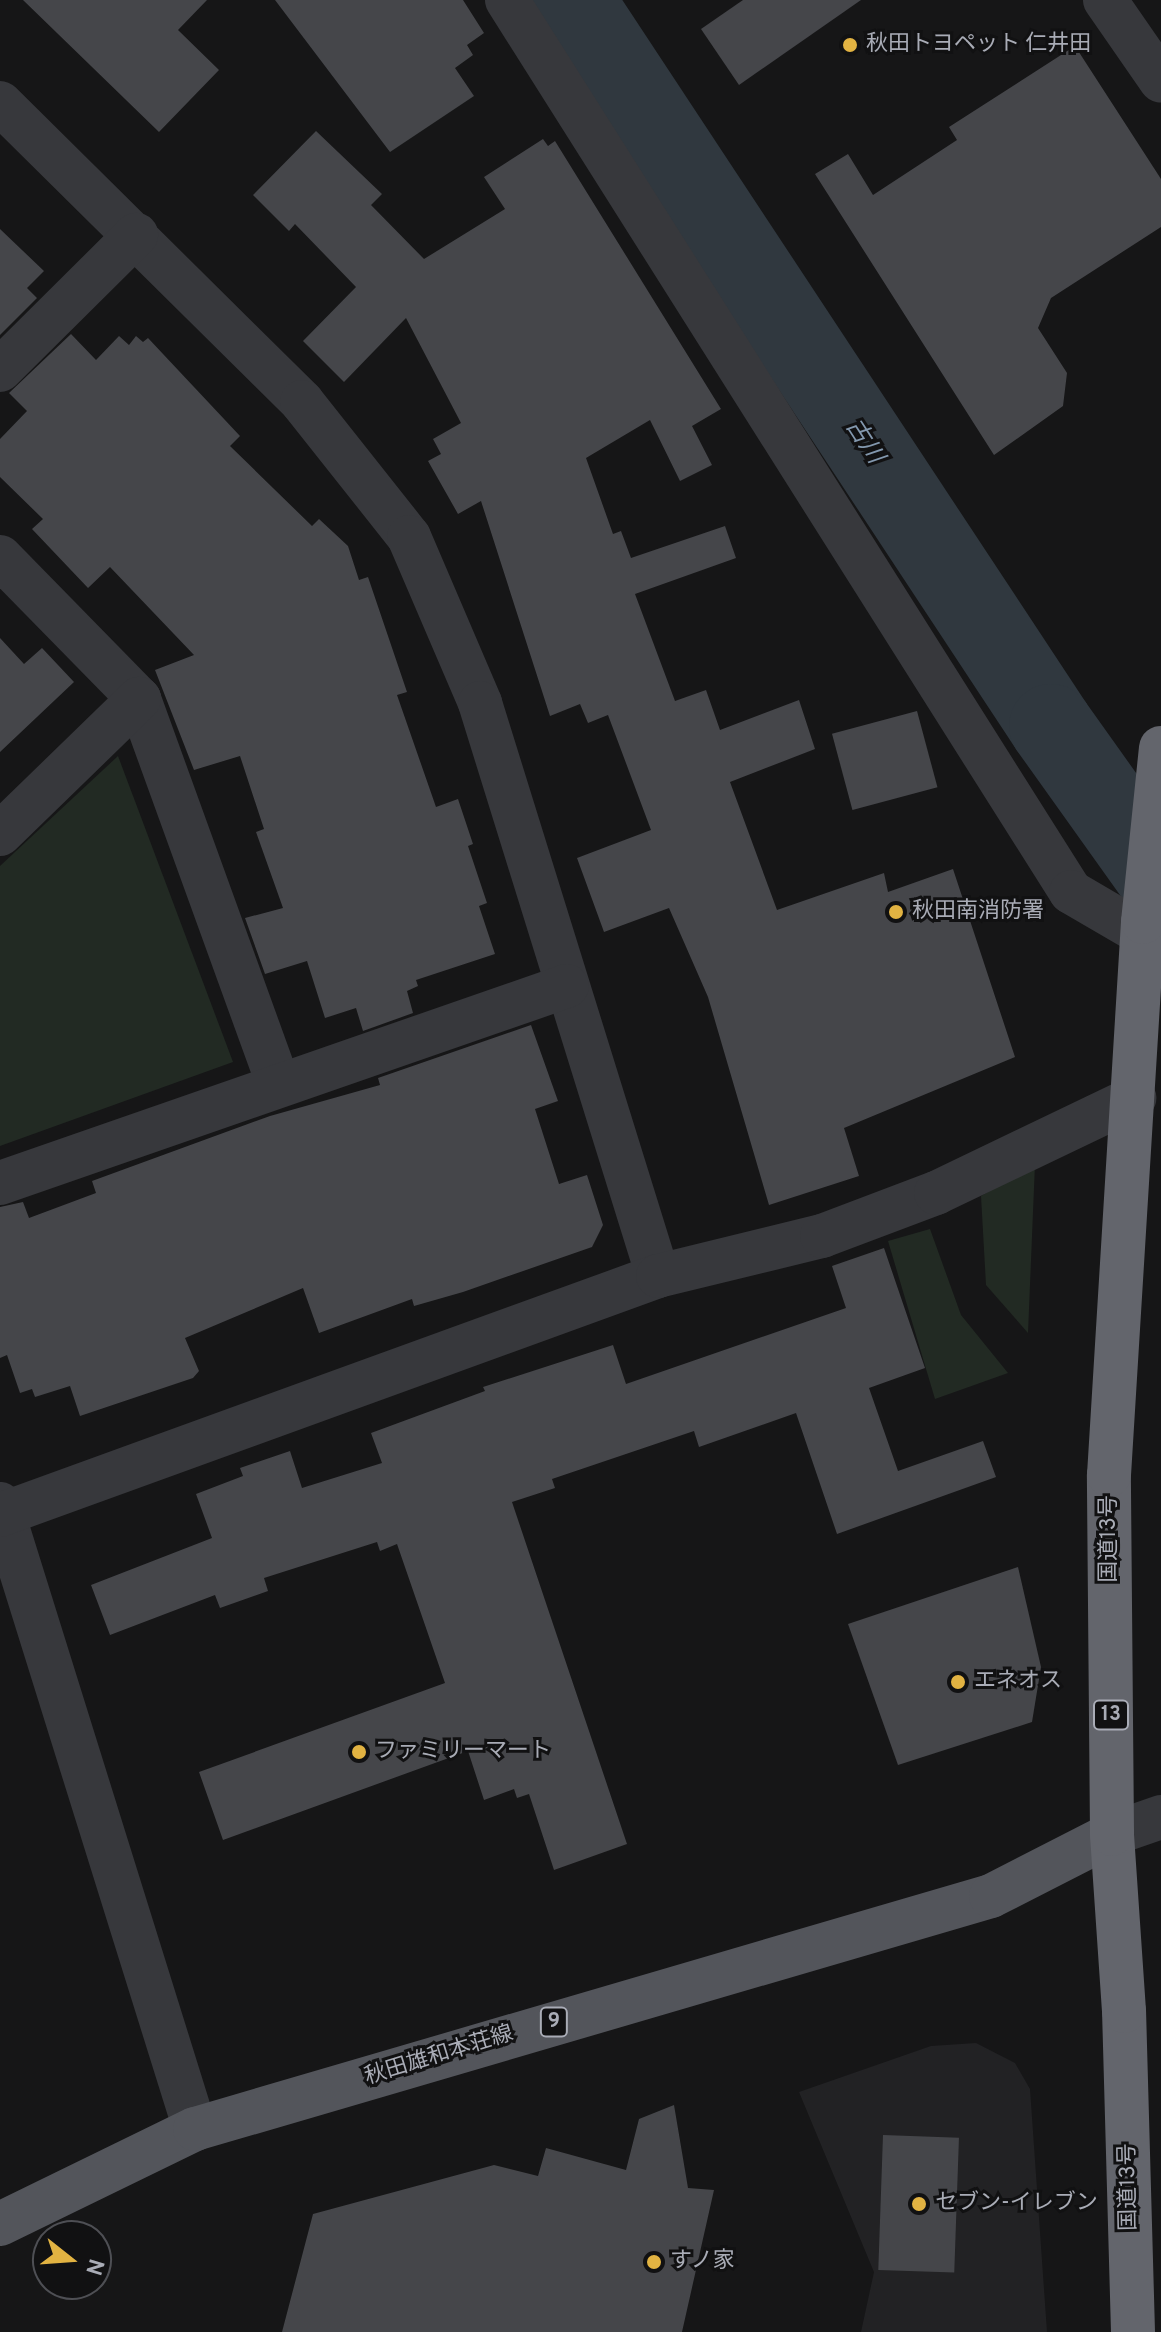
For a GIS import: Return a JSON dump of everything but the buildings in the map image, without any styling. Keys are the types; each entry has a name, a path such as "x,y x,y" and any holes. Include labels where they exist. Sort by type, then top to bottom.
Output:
{"highway":[{"name":"国道13号","path":"1133,2332 1124,2011 1112,1834 1109,1475 1143,928 1158,762"}],"main road":[{"name":"秋田雄和本荘線","path":"0,2224 195,2129 991,1896 1112,1834"}],"street":[{"path":"507,0 1071,892 1143,928"},
{"path":"1105,0 1161,81"},
{"path":"0,103 302,402 409,537 480,703 658,1276"},
{"path":"0,370 136,235"},
{"path":"0,557 139,699 278,1082"},
{"path":"0,834 139,699"},
{"path":"0,1183 278,1082 567,986"},
{"path":"195,2129 1,1511 658,1276 822,1236 936,1193 1134,1098"},
{"path":"1112,1834 1161,1817"}],"shaded area":[{"path":"118,756 233,1062 0,1146 0,866"},
{"path":"1035,1164 1028,1333 986,1285 981,1196"},
{"path":"930,1229 961,1315 1008,1373 935,1399 888,1241"},
{"path":"976,2043 1015,2063 1030,2089 1047,2332 861,2332 874,2272 799,2092 931,2046"}],"waterway":[{"name":"古川","path":"572,0 1051,726 1161,880"}],"place":[{"name":"秋田トヨペット 仁井田","path":"850,45"},
{"name":"秋田南消防署","path":"896,912"},
{"name":"エネオス","path":"958,1682"},
{"name":"ファミリーマート","path":"359,1752"},
{"name":"セブン-イレブン","path":"919,2204"},
{"name":"すノ家","path":"654,2262"}]}
